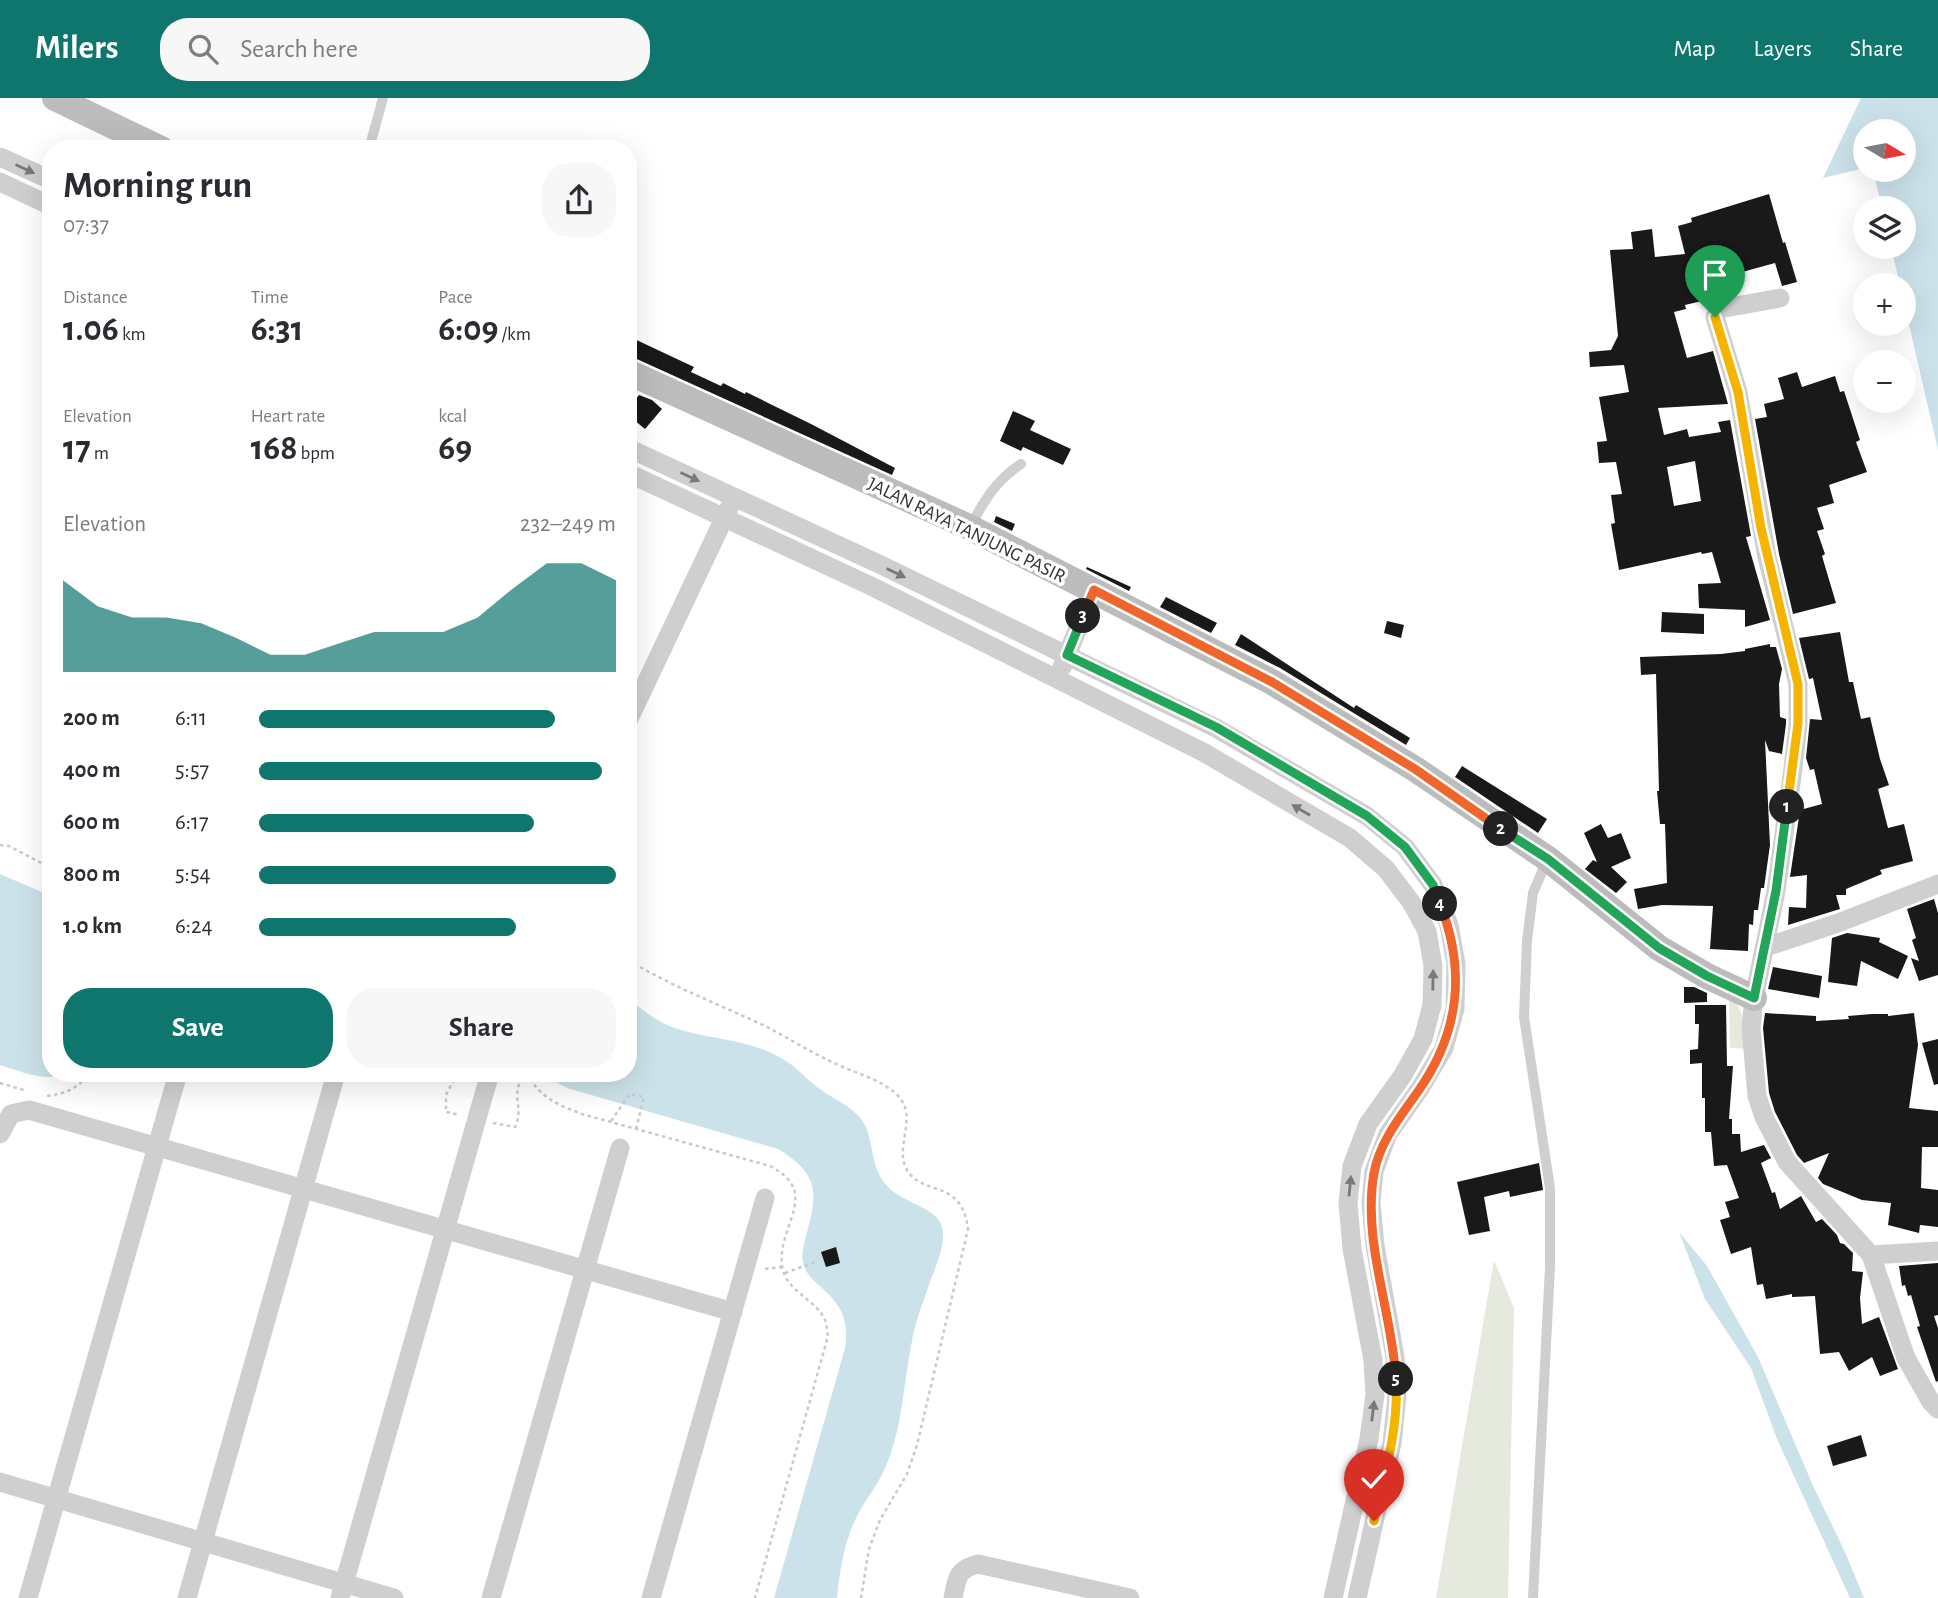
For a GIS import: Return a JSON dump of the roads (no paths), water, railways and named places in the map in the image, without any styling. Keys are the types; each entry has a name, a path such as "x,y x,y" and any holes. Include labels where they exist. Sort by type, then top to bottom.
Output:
{"street":[{"path":"55,98 142,140"},
{"path":"0,157 42,176"},
{"path":"0,182 42,202"},
{"path":"1780,298 1720,309 1715,317 1738,392 1761,528 1798,684 1798,724 1766,947 1754,998 1751,1028 1757,1096 1764,1117 1787,1163 1871,1255 1906,1358 1931,1402 1938,1409"},
{"name":"JALAN RAYA TANJUNG PASIR","path":"637,376 970,527 1299,698 1415,769 1548,859 1659,948 1707,976 1754,998"},
{"path":"637,452 1216,727 1367,816 1405,847 1433,885 1449,925 1456,964 1455,1009 1444,1048 1388,1135 1374,1171 1371,1203 1375,1246 1395,1357 1397,1396 1392,1443 1357,1598"},
{"path":"637,477 871,586 1203,752 1350,838 1386,869 1411,902 1427,931 1433,966 1432,1005 1423,1039 1403,1075 1368,1124 1352,1166 1348,1203 1352,1249 1373,1360 1375,1395 1369,1439 1334,1598"},
{"path":"637,702 734,497"},
{"path":"1056,679 1094,590"},
{"path":"1766,947 1838,923 1938,884"},
{"path":"28,1598 175,1082"},
{"path":"187,1598 334,1082"},
{"path":"342,1591 487,1082"},
{"path":"0,1134 11,1114 29,1110 733,1312"},
{"path":"491,1598 620,1148"},
{"path":"651,1598 765,1198"},
{"path":"1871,1255 1938,1251"},
{"path":"0,1482 203,1542 342,1591 394,1598"},
{"path":"953,1598 957,1577 965,1567 978,1564 1072,1592 1130,1598"}],"lane":[{"path":"371,140 383,98"},
{"path":"970,527 992,489 1021,464"},
{"path":"1533,1598 1549,1281 1550,1188 1524,1017 1527,941 1533,893 1548,859"}],"water":[{"path":"1861,98 1938,98 1938,450 1912,336 1916,336 1916,273 1897,273 1894,259 1916,259 1916,196 1879,196 1876,182 1916,182 1916,119 1853,119 1853,171 1823,178"},
{"path":"0,874 42,892 42,1077 0,1065"},
{"path":"637,1005 672,1027 763,1049 792,1065 859,1117 867,1130 883,1181 897,1194 931,1213 941,1224 942,1246 915,1327 893,1447 882,1475 857,1516 849,1536 837,1598 774,1598 846,1338 845,1321 839,1307 809,1275 803,1263 803,1249 813,1199 809,1178 802,1168 778,1149 567,1088 556,1082 637,1082"},
{"path":"1679,1232 1707,1266 1758,1357 1864,1598 1850,1598 1777,1439 1751,1368 1705,1299"}]}
